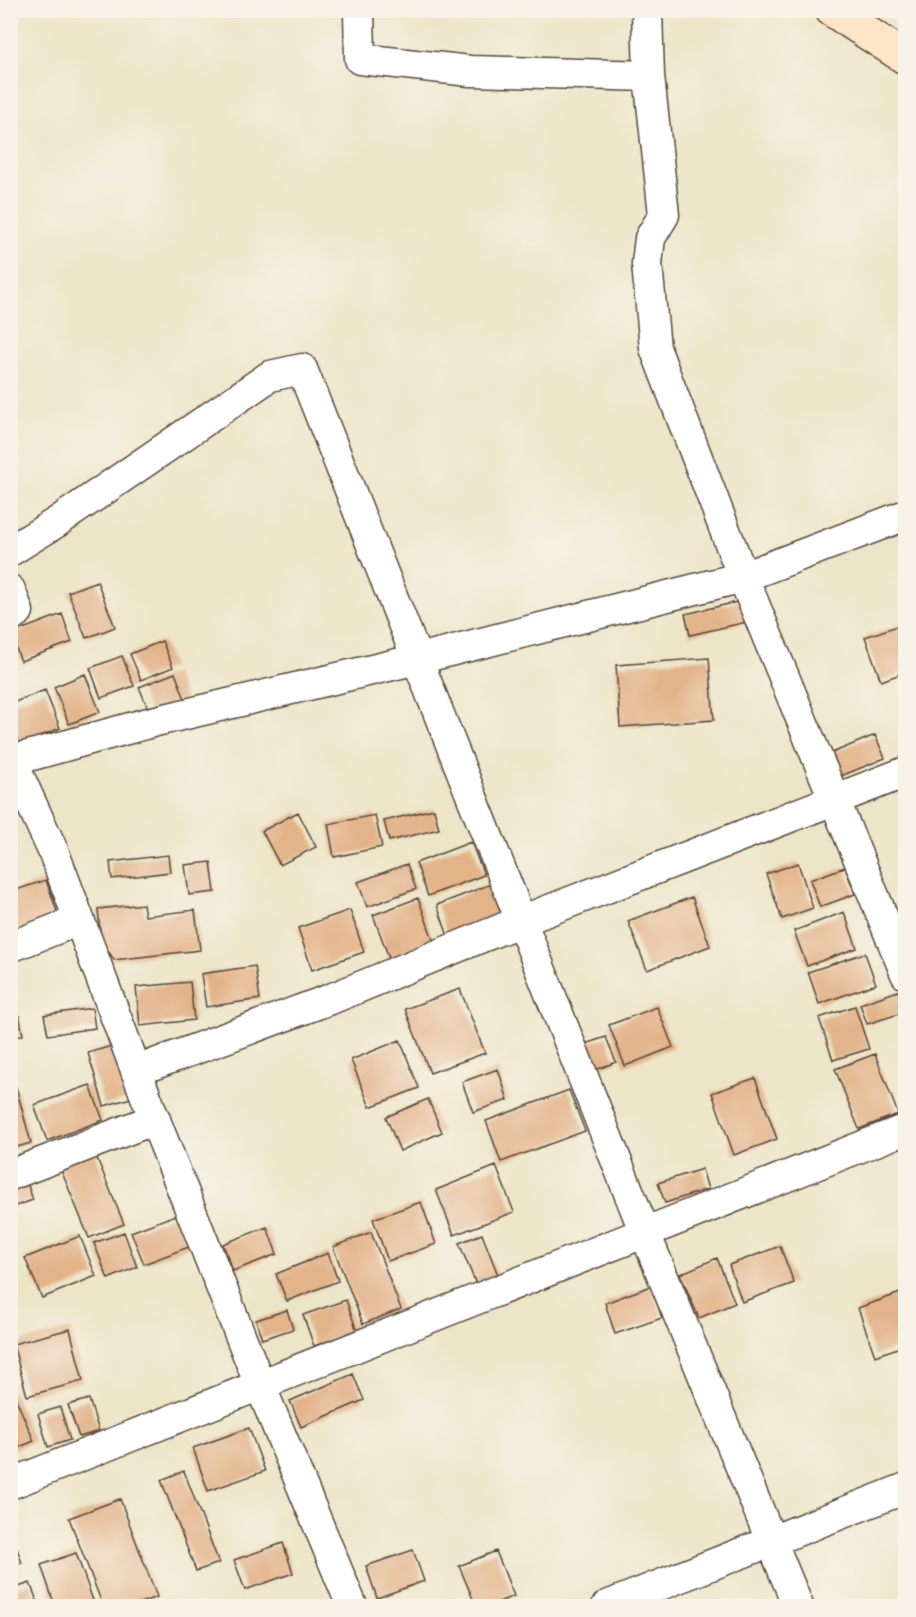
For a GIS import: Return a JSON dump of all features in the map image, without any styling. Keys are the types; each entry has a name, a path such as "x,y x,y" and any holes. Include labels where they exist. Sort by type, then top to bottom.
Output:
{"main road":[{"path":"832,10 906,58"}],"street":[{"path":"359,10 360,59 470,71 649,76"},
{"path":"647,10 649,76 664,215 650,238 647,264 655,348 743,577 906,974"},
{"path":"10,551 57,522 270,376 302,369 645,1233 798,1606"},
{"path":"352,1606 260,1385 136,1071 54,853 11,760 152,722 418,660 743,577 906,515"},
{"path":"10,590 18,611 10,616"},
{"path":"136,1071 333,998 521,921 906,772"},
{"path":"10,947 79,920"},
{"path":"10,1175 155,1119"},
{"path":"10,1484 906,1129"},
{"path":"607,1606 906,1488"}],"building":[{"path":"97,581 115,627 86,638 68,592"},
{"path":"742,601 747,622 690,635 685,614"},
{"path":"62,614 72,642 21,661 10,634"},
{"path":"906,623 906,672 881,681 865,637"},
{"path":"162,641 173,667 141,680 130,654"},
{"path":"122,656 134,686 101,698 90,668"},
{"path":"709,658 714,720 620,727 616,665"},
{"path":"175,673 185,699 150,713 139,687"},
{"path":"85,674 100,712 69,724 54,687"},
{"path":"45,690 60,728 19,745 10,722 10,704"},
{"path":"875,735 885,758 841,776 832,753"},
{"path":"434,809 439,829 389,841 384,821"},
{"path":"298,812 316,847 280,865 262,831"},
{"path":"375,815 382,847 334,857 328,824"},
{"path":"471,842 484,875 428,896 416,863"},
{"path":"168,855 170,872 112,879 110,862"},
{"path":"211,862 215,892 189,895 185,865"},
{"path":"798,863 813,908 782,919 766,874"},
{"path":"407,864 416,889 367,907 358,882"},
{"path":"845,867 855,894 820,907 810,880"},
{"path":"46,880 59,917 10,935 10,892"},
{"path":"491,884 503,916 448,936 437,905"},
{"path":"692,897 710,946 647,970 628,921"},
{"path":"418,898 434,942 389,958 373,915"},
{"path":"143,904 145,916 195,910 200,950 114,960 101,940 98,909"},
{"path":"350,910 364,952 312,970 298,928"},
{"path":"844,912 857,948 807,966 794,931"},
{"path":"865,953 876,984 819,1004 808,972"},
{"path":"255,966 260,999 206,1007 201,974"},
{"path":"190,982 194,1020 140,1026 136,987"},
{"path":"460,989 485,1053 430,1073 405,1009"},
{"path":"898,991 905,1012 867,1024 860,1004"},
{"path":"855,1006 869,1049 833,1060 819,1018"},
{"path":"657,1007 673,1047 625,1066 609,1025"},
{"path":"92,1008 95,1028 48,1035 44,1015"},
{"path":"19,1015 23,1035 10,1038 10,1016"},
{"path":"606,1037 616,1062 595,1070 585,1044"},
{"path":"400,1040 419,1088 370,1107 351,1060"},
{"path":"115,1045 131,1098 104,1106 88,1053"},
{"path":"875,1054 898,1114 859,1129 835,1069"},
{"path":"498,1069 508,1100 473,1112 462,1082"},
{"path":"755,1078 777,1139 734,1155 712,1093"},
{"path":"90,1085 103,1120 47,1141 34,1105"},
{"path":"16,1087 31,1143 10,1149 10,1088"},
{"path":"569,1090 585,1131 501,1162 486,1121"},
{"path":"428,1099 442,1132 400,1151 386,1117"},
{"path":"94,1151 124,1224 89,1238 59,1165"},
{"path":"496,1166 514,1212 454,1235 436,1190"},
{"path":"702,1169 708,1189 665,1203 658,1183"},
{"path":"26,1180 33,1200 10,1208 10,1185"},
{"path":"421,1202 436,1244 388,1261 373,1219"},
{"path":"181,1213 194,1245 144,1264 131,1232"},
{"path":"267,1227 277,1254 233,1271 223,1244"},
{"path":"124,1232 137,1267 108,1279 94,1243"},
{"path":"371,1232 401,1309 363,1324 333,1247"},
{"path":"482,1234 498,1275 476,1284 459,1243"},
{"path":"80,1236 96,1276 42,1298 25,1258"},
{"path":"780,1246 794,1283 742,1302 729,1265"},
{"path":"328,1253 338,1281 287,1301 276,1274"},
{"path":"717,1258 735,1303 699,1318 680,1274"},
{"path":"651,1286 662,1318 615,1334 605,1303"},
{"path":"903,1292 906,1299 906,1345 875,1356 858,1308"},
{"path":"346,1300 357,1331 314,1346 303,1315"},
{"path":"287,1310 293,1329 262,1339 256,1320"},
{"path":"70,1329 83,1381 27,1396 13,1344"},
{"path":"353,1374 364,1400 301,1427 290,1401"},
{"path":"13,1392 34,1441 10,1451 10,1393"},
{"path":"89,1399 99,1431 79,1437 68,1405"},
{"path":"60,1407 70,1440 48,1447 38,1414"},
{"path":"249,1428 265,1471 208,1491 193,1448"},
{"path":"184,1471 219,1563 196,1571 161,1480"},
{"path":"120,1499 157,1597 131,1606 103,1606 69,1518"},
{"path":"10,1528 22,1563 10,1566"},
{"path":"283,1543 293,1573 245,1590 234,1560"},
{"path":"413,1550 424,1581 377,1598 366,1566"},
{"path":"496,1551 514,1596 489,1606 476,1606 459,1566"},
{"path":"76,1553 95,1606 55,1606 41,1565"},
{"path":"30,1583 39,1606 10,1606 10,1590"}]}
